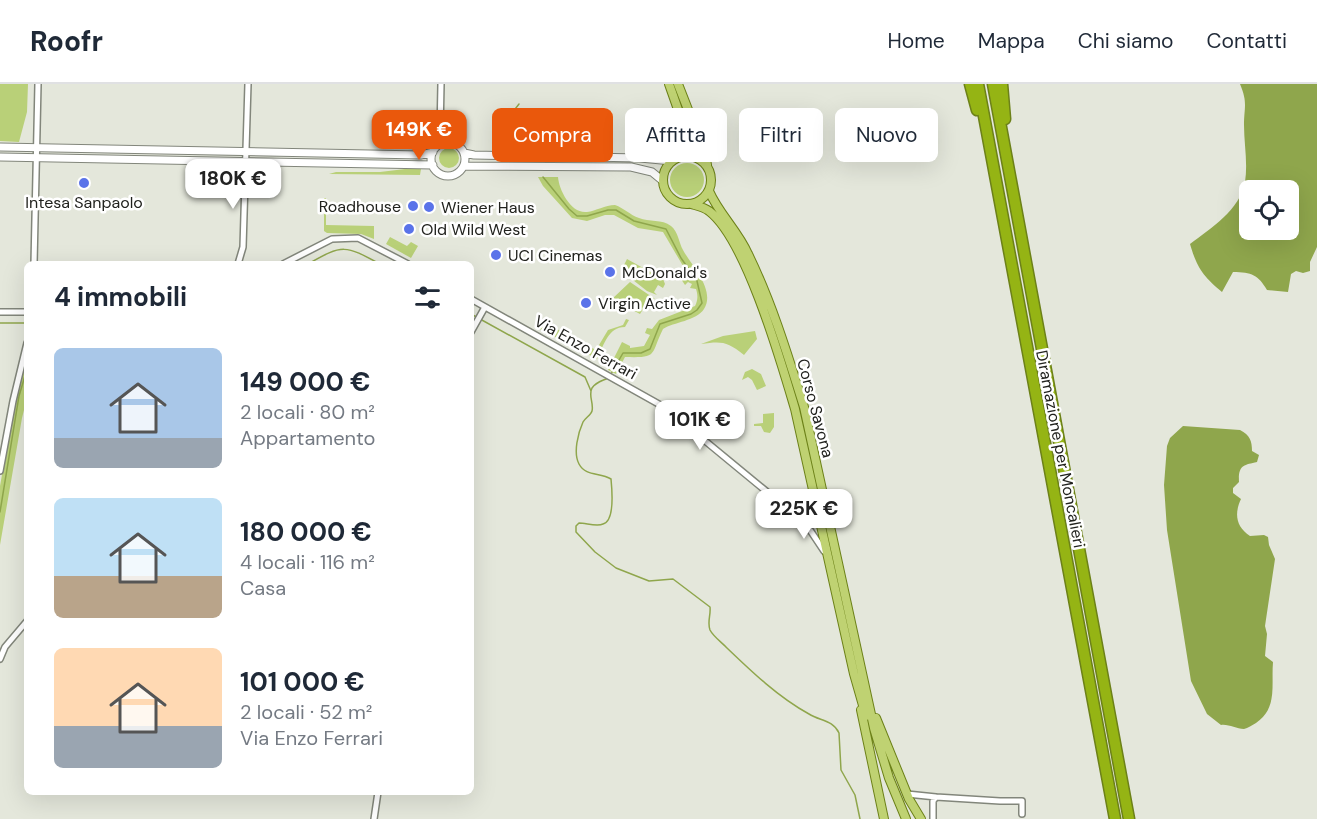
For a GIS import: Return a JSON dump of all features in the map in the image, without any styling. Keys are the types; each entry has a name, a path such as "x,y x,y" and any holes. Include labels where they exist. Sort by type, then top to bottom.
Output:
{"highway":[{"path":"970,84 976,106 987,130"},
{"name":"Diramazione per Moncalieri","path":"978,84 1113,819"},
{"name":"Diramazione per Moncalieri","path":"993,84 1129,819"},
{"path":"1002,84 1005,107 1005,146"},
{"path":"1116,749 1136,819"}],"main road":[{"path":"669,84 677,108"},
{"name":"Corso Savona","path":"678,84 705,153 707,166 712,176 710,191 715,204 736,231 748,253 794,374 804,407 858,673"},
{"path":"663,182 663,174 673,162"},
{"path":"702,162 707,166"},
{"name":"Corso Savona","path":"663,182 667,194 672,199 678,203 692,204 710,211 724,228 740,256 778,353 795,409 826,555 889,789 903,819"},
{"path":"692,204 699,202 710,191"},
{"path":"858,673 907,794 921,819"},
{"path":"858,673 884,819"}],"street":[{"path":"34,261 38,84"},
{"path":"240,261 243,248 248,84"},
{"path":"441,84 440,133 442,143"},
{"path":"0,147 421,155 433,152 442,143 452,142 457,144 464,153 464,166"},
{"path":"433,152 432,165 437,171 447,176 455,174 464,166 631,167 652,172 663,182"},
{"path":"464,153 625,158"},
{"path":"0,157 432,165"},
{"path":"289,261 332,239 346,238 358,238 402,261"},
{"name":"Via Enzo Ferrari","path":"474,301 664,407 810,528 826,555"},
{"path":"474,324 484,307"},
{"path":"0,312 24,312"},
{"path":"0,471 24,355"},
{"path":"0,659 5,647 24,625"},
{"path":"907,794 1022,801 1022,814"},
{"path":"374,819 378,795"},
{"path":"933,819 933,801 936,797"}],"shaded area":[{"path":"0,84 28,84 27,112 19,142 0,141"},
{"path":"1240,84 1317,84 1317,247 1310,262 1310,271 1303,273 1296,271 1291,274 1288,292 1267,290 1254,275 1233,272 1222,292 1201,271 1190,244 1224,218 1239,197 1239,240 1299,240 1299,180 1245,180 1244,96"},
{"path":"449,148 456,151 459,158 456,165 449,168 442,165 439,158 442,151"},
{"path":"687,163 699,168 704,180 699,192 687,197 675,192 670,180 675,168"},
{"path":"421,169 420,175 329,174 336,172 380,172"},
{"path":"538,177 558,177 567,200 581,212 615,205 639,218 664,222 671,226 705,286 707,302 704,309 690,319 663,329 654,350 649,355 625,357 616,374 608,370 622,342 630,348 644,346 650,335 645,333 647,328 652,329 659,320 695,306 696,289 690,288 692,284 688,282 685,285 679,276 681,272 684,274 686,271 663,232 638,228 614,215 605,215 587,221 572,218 543,186"},
{"path":"324,198 326,198 326,225 374,226 374,239 361,234 324,231"},
{"path":"390,237 407,246 411,242 418,246 411,258 386,244"},
{"path":"627,259 663,279 665,284 663,288 658,285 654,292 657,295 647,291 624,273 623,267"},
{"path":"630,282 655,299 650,298 640,314 612,299"},
{"path":"626,319 629,320 625,327 614,330 607,338 597,359 538,328 542,321 596,350 608,330 623,325"},
{"path":"755,331 757,339 744,355 724,343 701,344 723,336"},
{"path":"24,364 24,410 0,545 0,486 16,395"},
{"path":"752,369 761,374 766,386 757,390 748,377 742,380 745,372"},
{"path":"774,413 774,427 770,433 764,432 761,426 754,426 754,424 763,423 763,414"},
{"path":"1183,426 1240,430 1250,439 1252,451 1259,455 1257,462 1245,465 1241,469 1239,482 1233,488 1233,493 1241,499 1237,515 1242,529 1250,536 1268,537 1275,559 1265,626 1267,634 1265,656 1273,662 1273,687 1268,710 1256,723 1244,729 1221,725 1207,714 1191,681 1167,530 1164,485 1167,446 1170,438"}],"waterway":[{"path":"516,108 519,104"},
{"path":"543,177 577,216 616,210 634,221 666,229 681,258 697,281 702,303 697,310 660,324 650,349 641,353 623,353 611,374"},
{"path":"314,261 329,253 344,249 359,253 374,261"},
{"path":"474,316 585,377 591,391"},
{"path":"0,323 24,323"},
{"path":"608,378 592,388 592,411 581,427 576,454 579,464 585,471 611,479 611,511 607,522 601,525 579,523 576,526 576,532 595,552 616,568 649,581 673,579 710,607 710,630 717,639 786,700 826,721 836,729 839,733 841,770 855,795 860,819"},
{"path":"0,512 19,396 24,379"}],"place":[{"name":"Intesa Sanpaolo","path":"84,183"},
{"name":"Roadhouse","path":"413,206"},
{"name":"Wiener Haus","path":"429,207"},
{"name":"Old Wild West","path":"409,229"},
{"name":"UCI Cinemas","path":"496,255"},
{"name":"McDonald's","path":"610,272"},
{"name":"Virgin Active","path":"586,303"}]}
